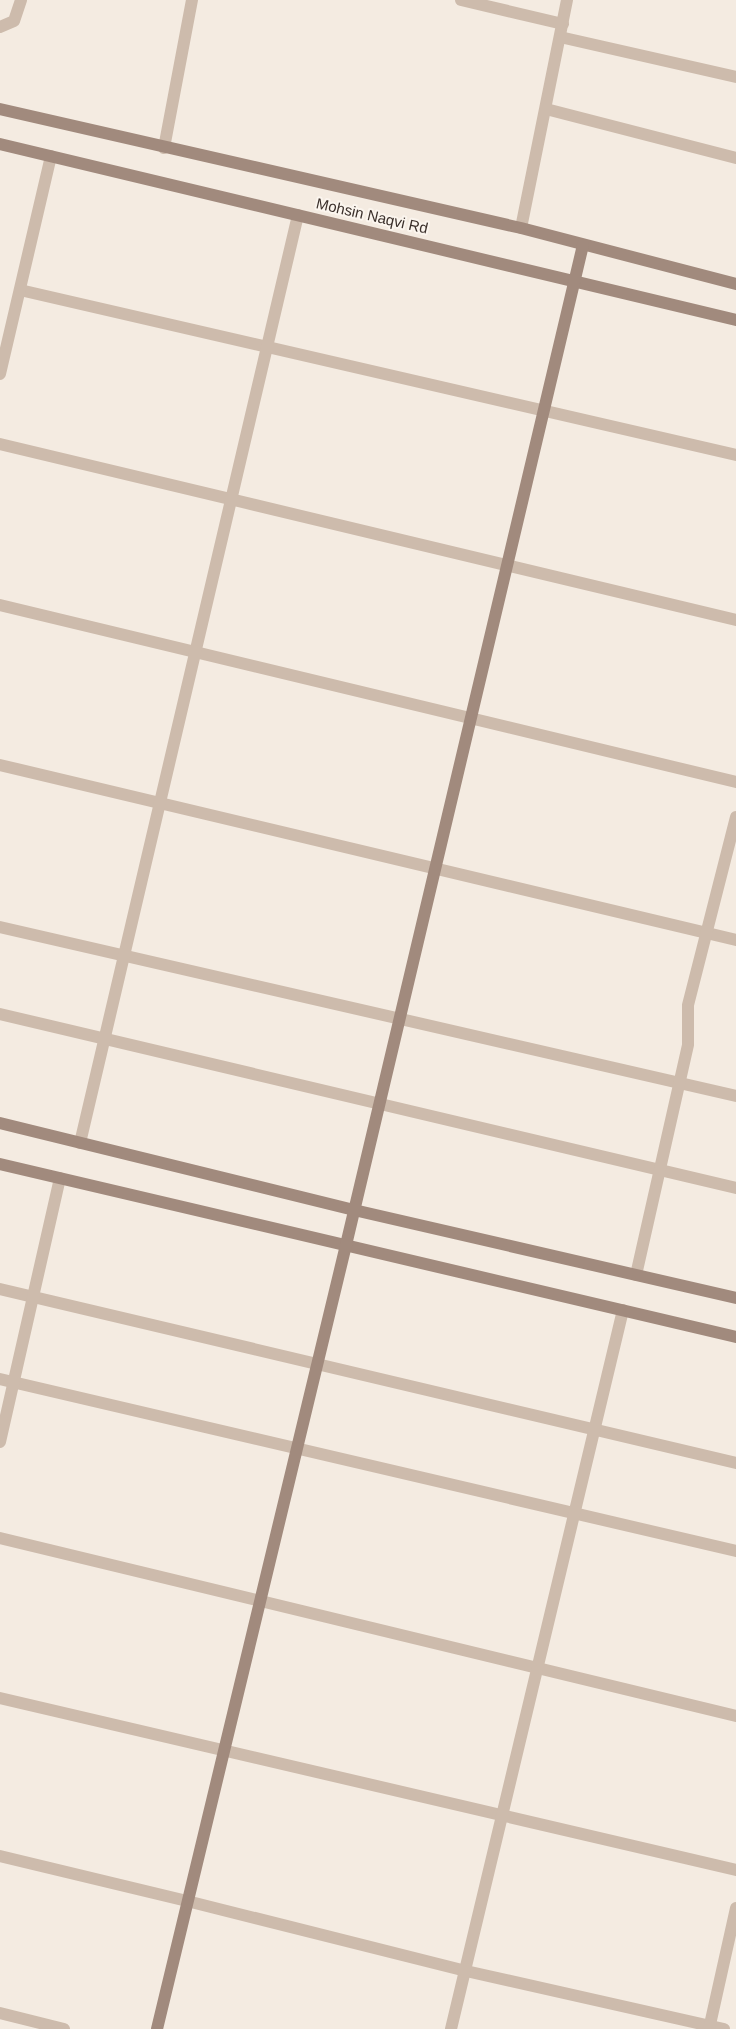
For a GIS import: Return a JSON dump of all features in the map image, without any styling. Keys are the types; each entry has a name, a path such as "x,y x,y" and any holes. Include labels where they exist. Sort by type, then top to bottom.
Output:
{"street":[{"path":"0,27 14,21 21,0"},
{"path":"164,148 192,0"},
{"path":"461,0 562,24"},
{"path":"521,228 567,0"},
{"path":"560,37 736,77"},
{"name":"Mohsin Naqvi Rd","path":"0,109 164,148 521,228 736,284"},
{"path":"546,109 736,158"},
{"name":"Mohsin Naqvi Rd","path":"0,144 736,320"},
{"path":"0,374 51,156"},
{"path":"80,1143 298,215"},
{"path":"157,2029 318,1364 583,245"},
{"path":"20,290 736,455"},
{"path":"0,444 736,620"},
{"path":"0,605 736,782"},
{"path":"0,765 736,940"},
{"path":"636,1275 688,1045 688,1005 736,817"},
{"path":"0,927 736,1096"},
{"path":"0,1014 736,1188"},
{"path":"0,1124 354,1210 736,1298"},
{"path":"0,1164 736,1337"},
{"path":"0,1442 60,1178"},
{"path":"0,1289 736,1463"},
{"path":"452,2029 623,1310"},
{"path":"0,1379 736,1551"},
{"path":"0,1538 736,1716"},
{"path":"0,1698 736,1870"},
{"path":"0,1856 466,1971 724,2029"},
{"path":"709,2027 736,1908"},
{"path":"0,2013 64,2029"}]}
